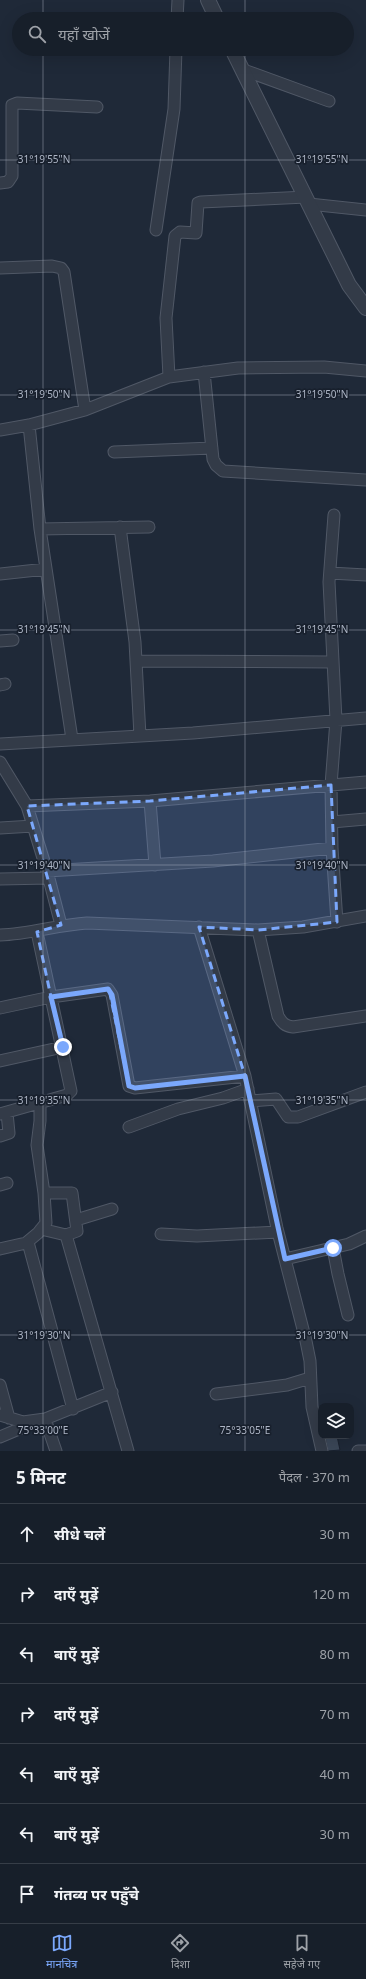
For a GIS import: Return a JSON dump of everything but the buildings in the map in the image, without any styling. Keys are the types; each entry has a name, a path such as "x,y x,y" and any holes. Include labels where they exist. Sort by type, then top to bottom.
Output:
{"street":[{"path":"177,12 178,0"},
{"path":"208,0 214,12"},
{"path":"156,230 174,109 176,56"},
{"path":"236,56 349,285 366,308"},
{"path":"242,69 329,101"},
{"path":"0,183 8,182 12,176 12,105 17,103 97,107"},
{"path":"169,377 166,318 175,236 180,232 196,233 198,203 308,200 366,210"},
{"path":"0,268 52,266 61,268 64,272 85,410"},
{"path":"0,430 85,410 169,377 238,368 324,367 366,371"},
{"path":"204,372 212,448 216,466 223,471 366,480"},
{"path":"29,424 40,529 72,739"},
{"path":"114,452 212,448"},
{"path":"334,515 330,573 336,720 331,785 332,848 337,922"},
{"path":"120,527 135,642 140,736"},
{"path":"40,529 149,527"},
{"path":"0,574 46,569"},
{"path":"330,573 366,576"},
{"path":"0,641 13,640"},
{"path":"136,660 333,662"},
{"path":"0,744 140,736 366,718"},
{"path":"0,762 4,773 27,806 34,826 61,925"},
{"path":"27,806 150,801 366,782"},
{"path":"150,801 155,864"},
{"path":"332,822 366,819"},
{"path":"0,828 34,826"},
{"path":"0,879 155,864 213,861 332,848"},
{"path":"0,934 37,932 61,925 101,924 258,930 337,922 366,916"},
{"path":"199,927 245,1076 278,1232 306,1341 310,1361 313,1413 322,1451"},
{"path":"258,930 278,1016 286,1026 293,1027 366,1016"},
{"path":"0,1136 8,1133 3,1113 67,1095 71,1091 63,1047 37,932"},
{"path":"0,1008 51,997 104,989 110,991 127,1084 131,1088 245,1076"},
{"path":"0,1061 63,1047"},
{"path":"129,1127 178,1109 223,1098 248,1089"},
{"path":"250,1100 276,1099 288,1118 298,1118 366,1092"},
{"path":"0,1249 26,1243 46,1223 44,1193 37,1145 40,1121 40,1103"},
{"path":"41,1229 66,1235 77,1231 72,1194 44,1193"},
{"path":"76,1220 112,1209"},
{"path":"161,1234 197,1236 278,1232"},
{"path":"66,1235 128,1451"},
{"path":"285,1259 349,1244 366,1236"},
{"path":"26,1243 29,1246 73,1409"},
{"path":"333,1248 348,1315"},
{"path":"216,1394 287,1385 310,1378"},
{"path":"0,1385 4,1417 32,1421 45,1419 73,1409 112,1392"},
{"path":"45,1419 56,1451"},
{"path":"0,1437 19,1429 32,1421"},
{"path":"358,1451 366,1451"}],"highlighted area":[{"path":"331,785 337,922 258,930 199,927 245,1076 135,1088 129,1086 109,989 51,997 37,932 61,925 27,806 150,801"}],"route":[{"path":"63,1047 51,997 108,989 112,995 127,1084 131,1088 245,1076 285,1259 333,1248"}]}
